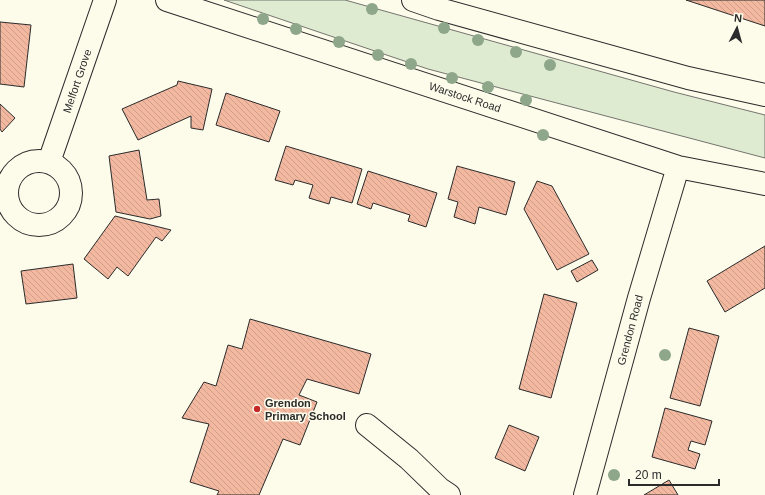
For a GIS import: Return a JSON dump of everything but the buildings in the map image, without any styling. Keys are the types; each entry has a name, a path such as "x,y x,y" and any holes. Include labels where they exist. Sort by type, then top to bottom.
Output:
{"street":[{"name":"Melfort Grove","path":"49,162 105,0"},
{"name":"Warstock Road","path":"167,0 678,167 765,184"},
{"path":"413,0 441,4 688,78 765,95"},
{"name":"Grendon Road","path":"585,495 639,298 678,167"},
{"path":"367,425 409,459 440,489 449,495"}],"green space":[{"path":"224,0 345,0 674,92 765,115 765,158 428,69"}],"place":[{"name":"Grendon Primary School","path":"257,409"}]}
